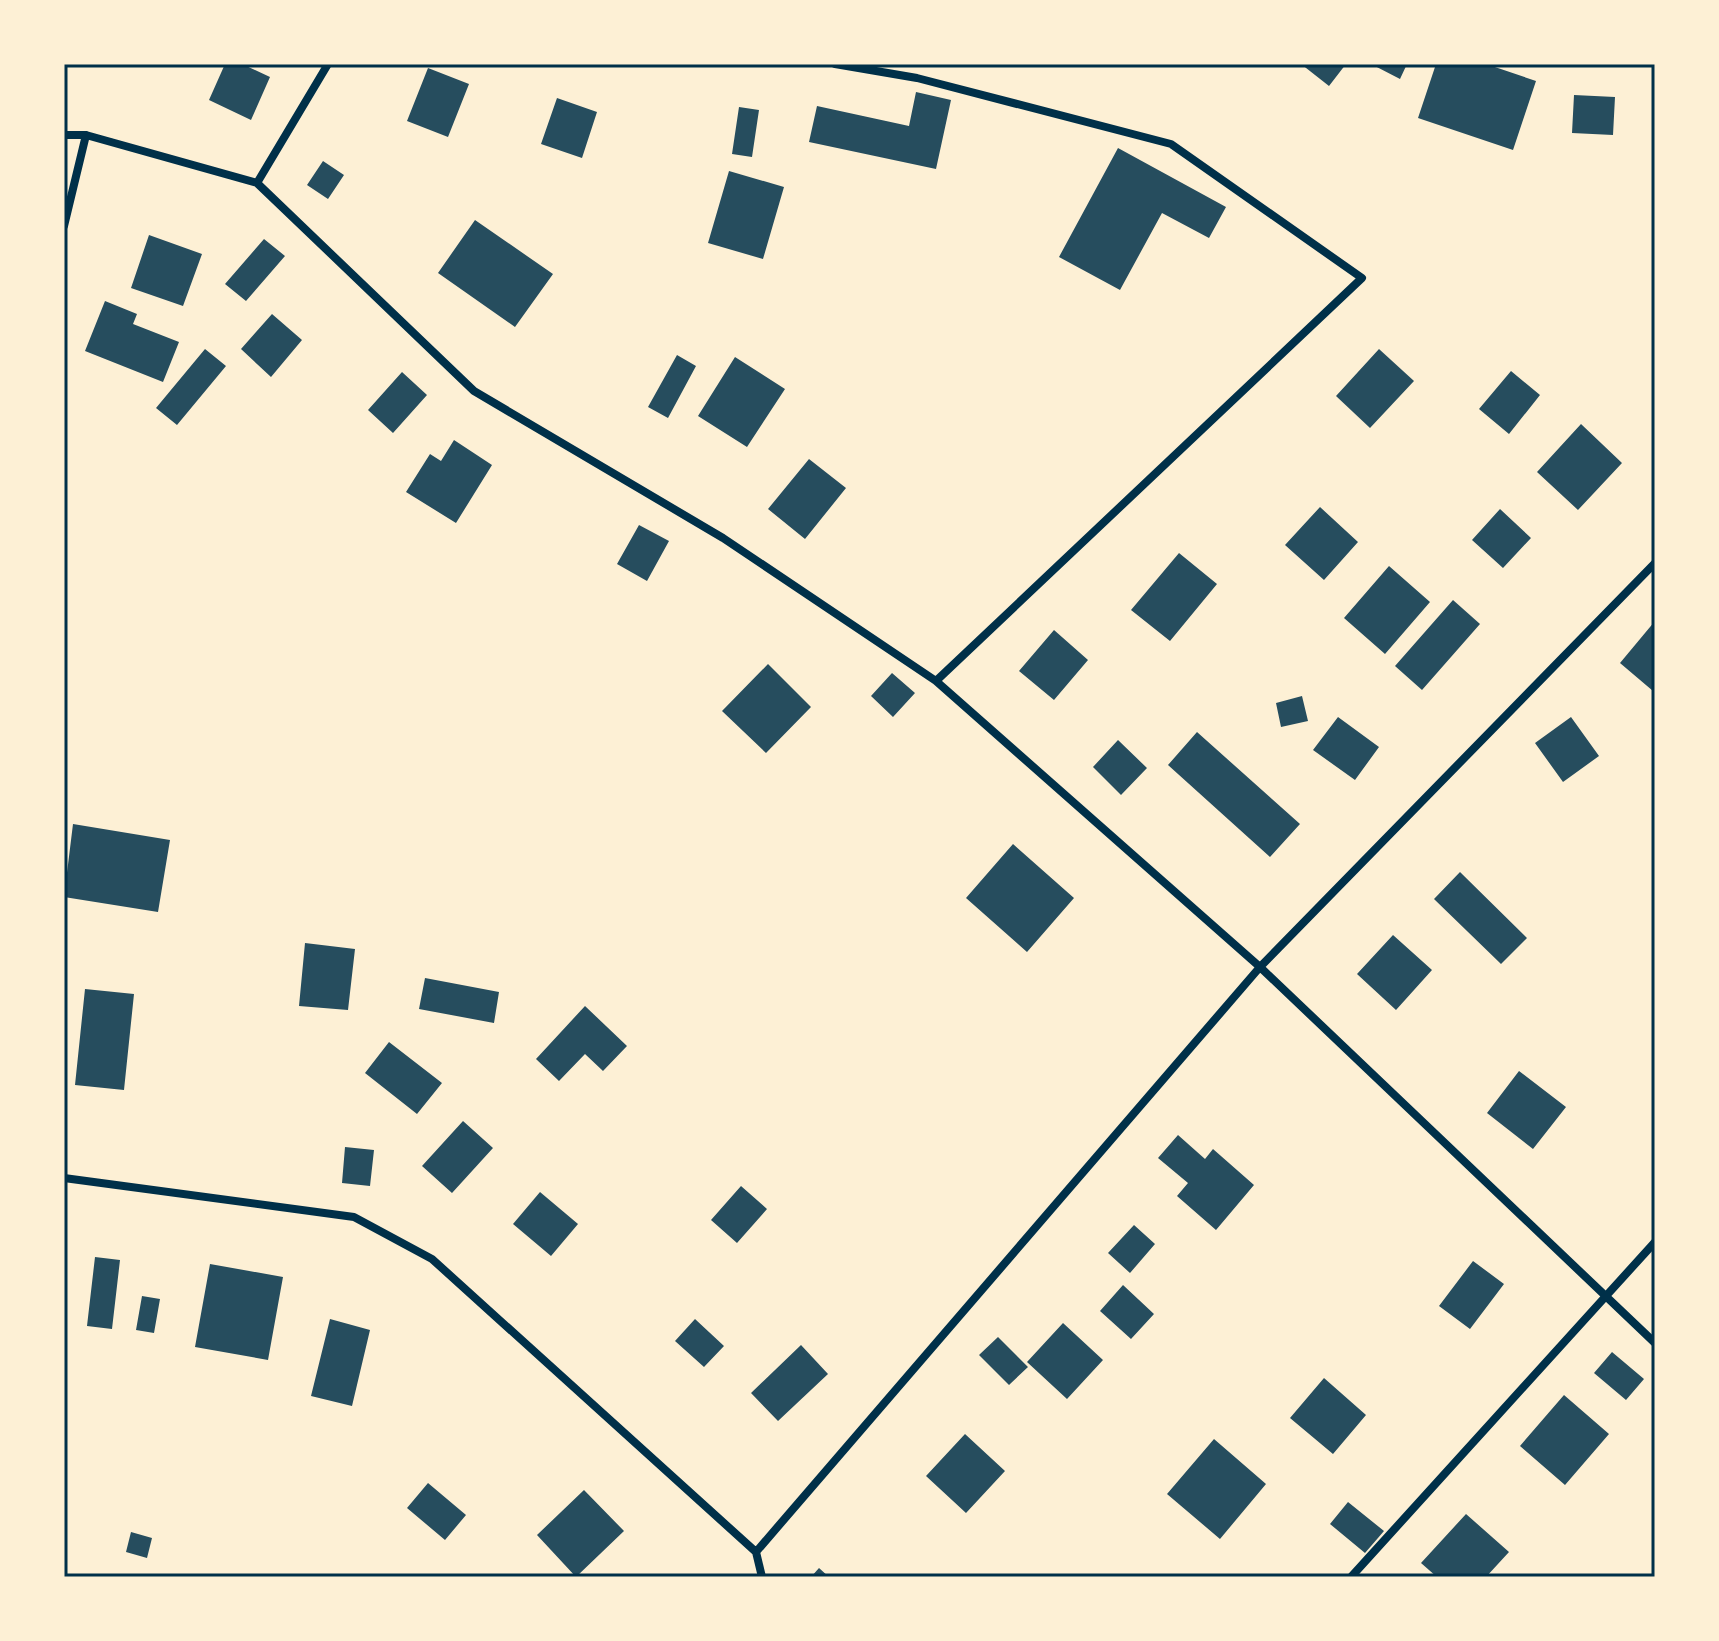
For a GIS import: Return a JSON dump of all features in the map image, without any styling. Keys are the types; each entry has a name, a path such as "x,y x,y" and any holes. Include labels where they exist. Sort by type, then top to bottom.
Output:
{"street":[{"path":"257,183 328,64"},
{"path":"835,64 917,78 1171,144 1362,278 936,681"},
{"path":"64,135 86,135 257,183 474,391 723,538 936,681 1260,967 1655,1343"},
{"path":"64,226 86,135"},
{"path":"756,1552 1260,967 1655,563"},
{"path":"64,1178 354,1217 432,1259 756,1552 762,1577"},
{"path":"1351,1577 1655,1242"}],"building":[{"path":"225,64 242,64 270,77 251,120 209,100"},
{"path":"1301,64 1346,64 1329,86"},
{"path":"1371,64 1407,64 1400,79"},
{"path":"1436,64 1486,64 1536,81 1513,150 1418,118"},
{"path":"428,68 469,84 448,137 407,121"},
{"path":"916,92 951,100 936,169 809,142 817,106 909,126"},
{"path":"1574,95 1615,97 1613,135 1572,133"},
{"path":"557,98 597,112 582,158 541,144"},
{"path":"739,107 759,110 752,157 732,154"},
{"path":"1118,148 1226,207 1209,238 1162,213 1120,290 1059,257"},
{"path":"323,161 344,175 328,199 307,185"},
{"path":"729,171 784,187 763,259 708,243"},
{"path":"475,220 553,274 515,327 438,273"},
{"path":"149,235 202,254 183,306 131,288"},
{"path":"264,239 285,256 246,301 225,284"},
{"path":"105,301 137,314 133,324 179,342 163,382 85,351"},
{"path":"272,314 302,340 271,377 241,349"},
{"path":"205,349 226,366 177,425 156,408"},
{"path":"1379,349 1414,381 1370,428 1336,396"},
{"path":"677,355 696,366 668,418 648,407"},
{"path":"735,357 785,389 747,447 698,416"},
{"path":"1511,371 1540,395 1509,434 1479,409"},
{"path":"402,372 427,395 393,433 368,410"},
{"path":"1581,424 1622,463 1578,510 1537,472"},
{"path":"454,440 492,465 456,523 406,492 430,454 441,461"},
{"path":"809,459 846,488 805,539 768,509"},
{"path":"1320,507 1358,542 1324,580 1285,545"},
{"path":"1500,509 1531,538 1503,568 1472,540"},
{"path":"639,525 669,541 647,581 617,564"},
{"path":"1179,553 1217,584 1170,641 1131,610"},
{"path":"1389,566 1430,602 1385,654 1344,618"},
{"path":"1453,600 1480,624 1422,690 1395,666"},
{"path":"1655,621 1655,689 1653,691 1620,663"},
{"path":"1054,630 1088,660 1054,700 1019,671"},
{"path":"768,664 811,707 766,753 722,711"},
{"path":"892,673 915,693 893,717 871,696"},
{"path":"1302,696 1308,721 1281,727 1276,703"},
{"path":"1338,717 1379,747 1355,780 1313,750"},
{"path":"1571,717 1599,756 1563,782 1535,743"},
{"path":"1197,732 1300,824 1270,857 1168,765"},
{"path":"1118,740 1147,768 1121,795 1093,767"},
{"path":"73,824 170,840 158,912 64,897"},
{"path":"1013,844 1074,898 1027,952 966,898"},
{"path":"1460,872 1527,938 1501,964 1434,899"},
{"path":"1393,935 1432,970 1396,1010 1357,974"},
{"path":"305,943 355,949 348,1010 299,1006"},
{"path":"425,978 499,992 494,1023 419,1009"},
{"path":"85,989 134,994 124,1090 75,1085"},
{"path":"585,1006 627,1046 603,1071 585,1054 559,1081 536,1059"},
{"path":"389,1042 442,1083 417,1114 365,1073"},
{"path":"1519,1071 1566,1107 1533,1149 1487,1113"},
{"path":"463,1121 493,1148 452,1193 422,1166"},
{"path":"1178,1135 1205,1159 1213,1149 1254,1185 1216,1230 1177,1196 1188,1183 1158,1158"},
{"path":"345,1147 374,1150 370,1186 342,1183"},
{"path":"741,1186 767,1209 737,1243 711,1220"},
{"path":"540,1192 578,1224 551,1256 513,1224"},
{"path":"1134,1225 1155,1244 1130,1273 1108,1253"},
{"path":"95,1257 120,1260 112,1329 87,1326"},
{"path":"1473,1261 1504,1284 1470,1329 1439,1306"},
{"path":"210,1264 283,1277 268,1360 195,1347"},
{"path":"1123,1285 1154,1314 1131,1339 1100,1311"},
{"path":"142,1296 160,1299 154,1333 136,1330"},
{"path":"330,1319 370,1330 352,1406 311,1396"},
{"path":"695,1319 724,1346 704,1367 675,1341"},
{"path":"1063,1323 1103,1360 1067,1399 1027,1362"},
{"path":"998,1337 1028,1367 1009,1385 979,1355"},
{"path":"801,1345 828,1374 778,1421 751,1393"},
{"path":"1612,1352 1644,1379 1626,1400 1594,1373"},
{"path":"1324,1378 1366,1415 1333,1454 1290,1418"},
{"path":"1564,1395 1609,1434 1565,1485 1520,1446"},
{"path":"965,1434 1005,1471 966,1513 926,1476"},
{"path":"1214,1439 1266,1484 1220,1539 1167,1494"},
{"path":"428,1483 466,1515 445,1540 407,1508"},
{"path":"584,1490 624,1531 576,1577 537,1535"},
{"path":"1348,1502 1384,1531 1365,1553 1330,1524"},
{"path":"1466,1514 1509,1552 1486,1577 1437,1577 1421,1563"},
{"path":"131,1532 152,1538 147,1558 126,1552"},
{"path":"819,1568 829,1577 811,1577"}]}
